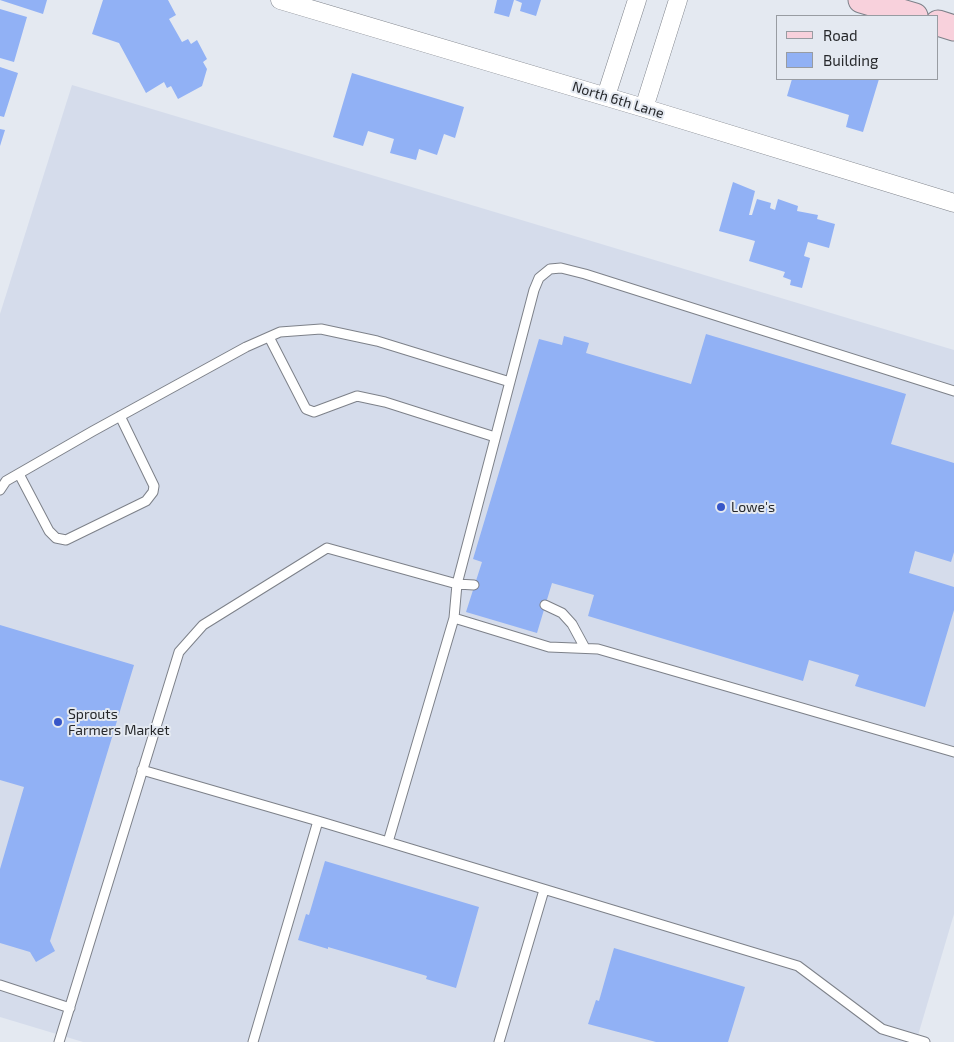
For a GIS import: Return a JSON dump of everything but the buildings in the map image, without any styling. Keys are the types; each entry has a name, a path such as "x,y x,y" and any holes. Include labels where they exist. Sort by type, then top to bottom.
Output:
{"street":[{"name":"North 6th Lane","path":"280,0 606,96 954,203"},
{"path":"606,96 637,0"},
{"path":"644,108 678,0"},
{"path":"860,0 911,15"},
{"path":"939,23 954,28"}],"lane":[{"path":"388,842 454,618 456,584 539,278 550,269 561,268 954,391"},
{"path":"0,490 6,481 120,416 246,347 280,332 321,329 377,342 510,382"},
{"path":"269,337 306,409 314,412 357,396 385,402 495,437"},
{"path":"19,474 49,531 56,538 66,540 146,501 153,492 154,486 120,416"},
{"path":"59,1042 179,652 203,625 327,548 456,584 474,585"},
{"path":"545,605 562,613 572,624 585,648"},
{"path":"454,618 549,647 598,649 954,752"},
{"path":"142,770 798,966 882,1029 925,1042"},
{"path":"252,1042 318,822"},
{"path":"500,1042 544,890"},
{"path":"0,985 70,1008"}],"shaded area":[{"path":"72,85 954,350 954,914 916,1042 83,1042 0,1017 0,314"}],"place":[{"name":"Lowe's","path":"721,507"},
{"name":"Sprouts Farmers Market","path":"58,722"}]}
